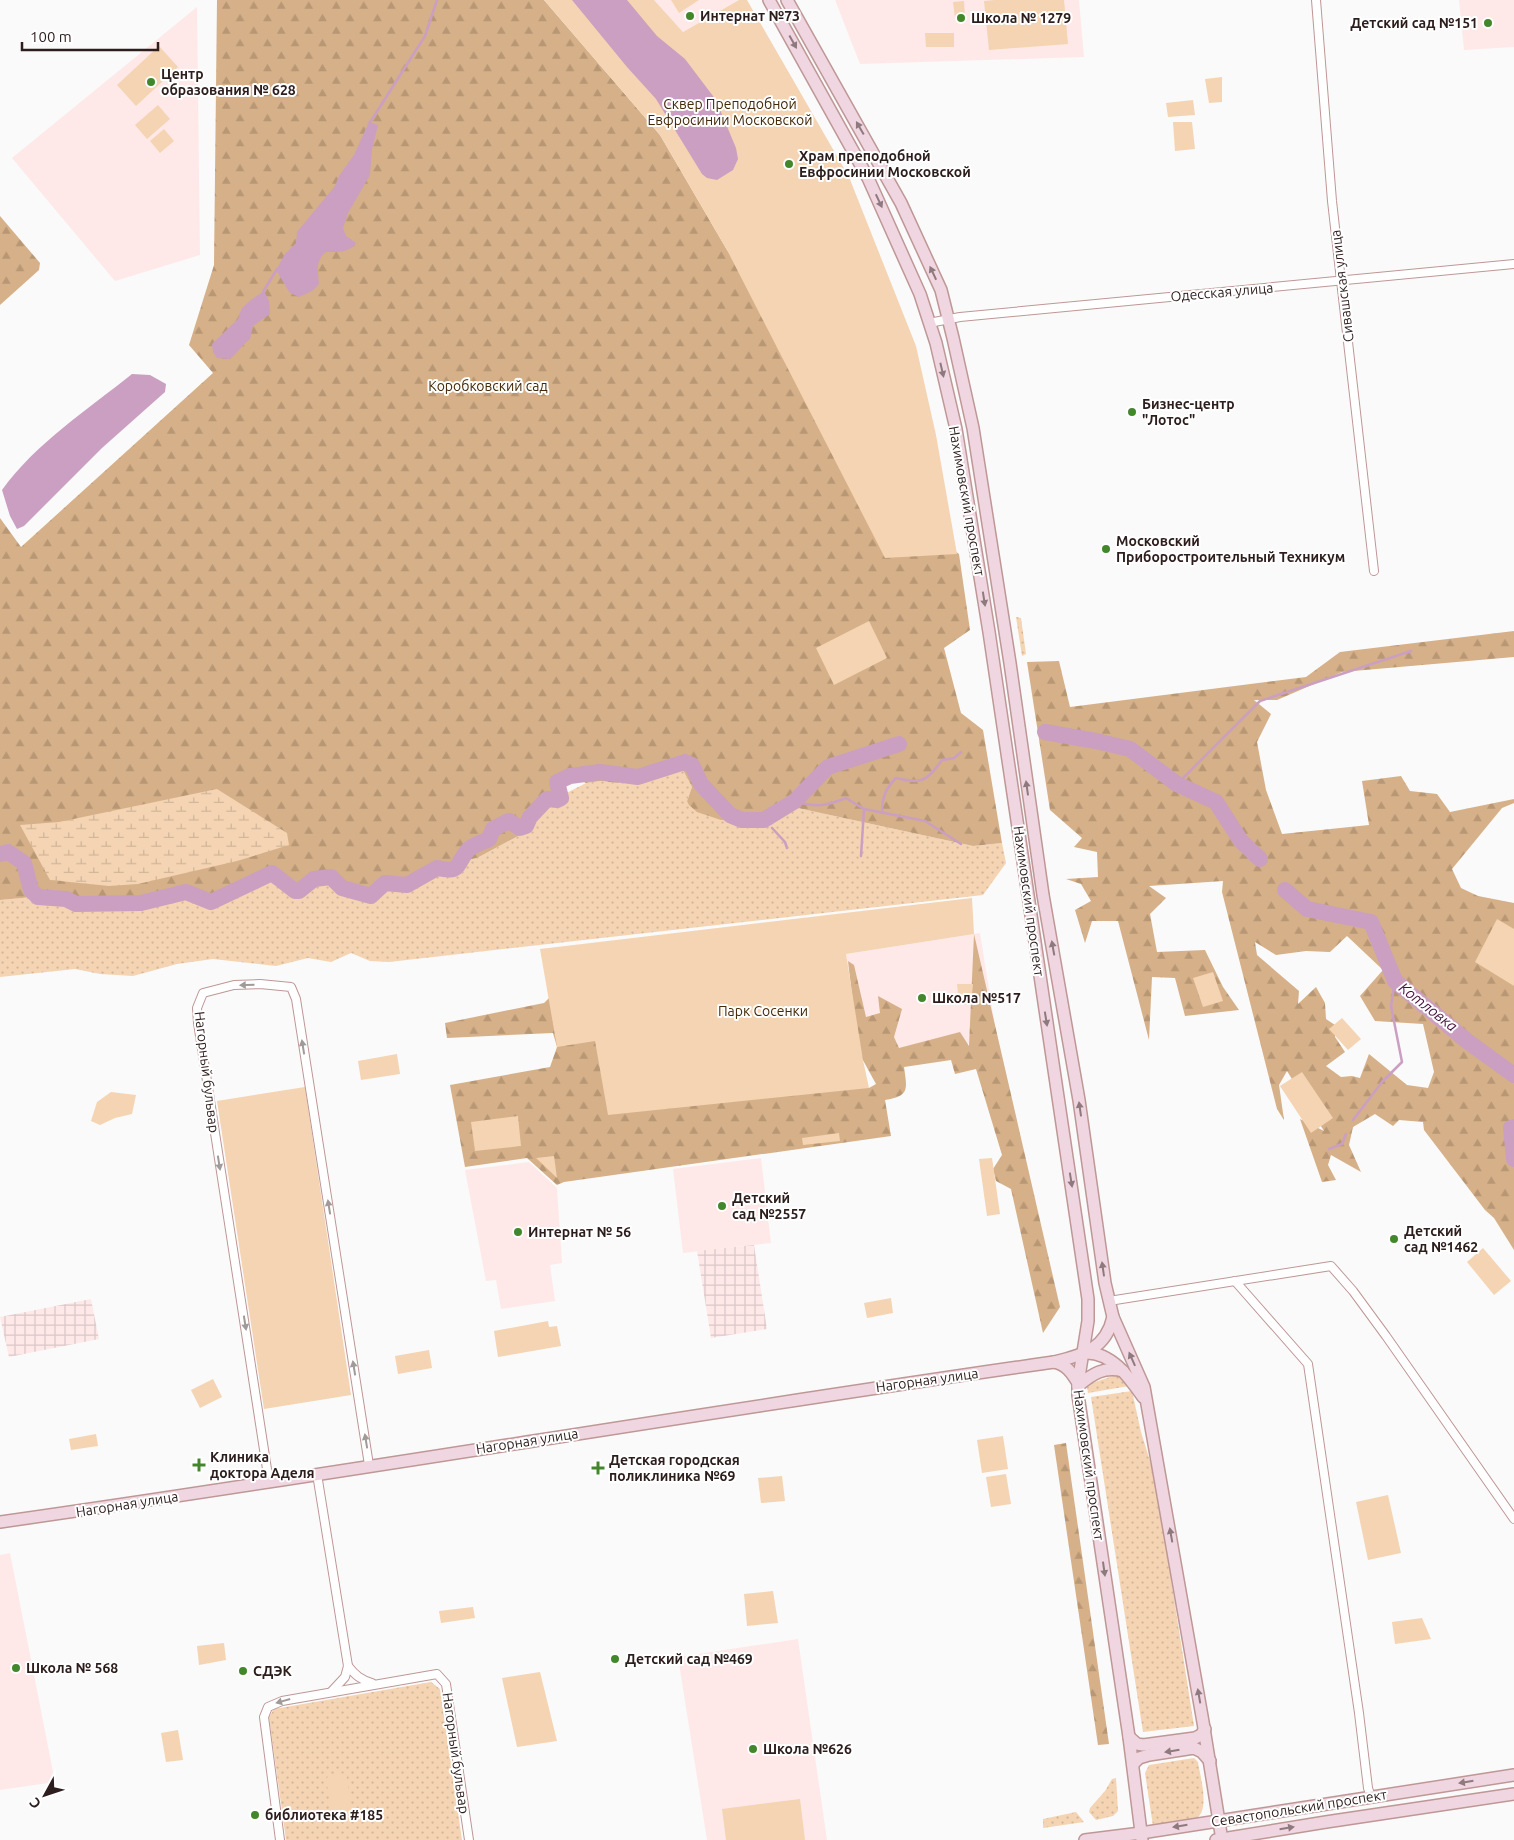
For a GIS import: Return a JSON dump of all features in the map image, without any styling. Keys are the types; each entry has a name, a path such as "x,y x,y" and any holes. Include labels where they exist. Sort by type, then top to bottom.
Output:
{"main road":[{"name":"Нахимовский проспект","path":"769,0 868,178 914,278 929,323 956,429 989,632 1080,1236 1088,1314 1084,1353 1078,1384 1133,1764 1141,1836"},
{"name":"Нахимовский проспект","path":"787,0 901,203 941,290 948,319 973,428 1010,663 1043,895 1079,1100 1109,1301 1113,1317 1141,1380 1147,1403 1205,1729 1220,1820 1220,1840"},
{"path":"1054,1362 1080,1349 1084,1322 1088,1314"},
{"name":"Нагорная улица","path":"0,1522 708,1413 1054,1362 1084,1353 1097,1346 1110,1331 1113,1317"},
{"path":"1084,1353 1091,1352 1104,1357 1123,1371"},
{"path":"1054,1362 1060,1363 1067,1368 1078,1384 1099,1371 1115,1369 1123,1371"},
{"name":"Нахимовский проспект","path":"1123,1371 1147,1403"},
{"path":"1129,1737 1142,1746 1195,1738 1201,1735 1205,1729"},
{"path":"1133,1764 1139,1758 1149,1755 1194,1748 1202,1752 1210,1761"},
{"name":"Севастопольский проспект","path":"1084,1840 1141,1836 1220,1820 1514,1775"},
{"name":"Севастопольский проспект","path":"1220,1840 1514,1794"}],"street":[{"name":"Сивашская улица","path":"1316,0 1332,201 1374,571"},
{"name":"Одесская улица","path":"929,323 948,319 1119,301 1341,282 1514,264"},
{"name":"Нагорный бульвар","path":"269,1482 198,1023 197,1008 203,993 234,985 260,984 292,987 296,999 370,1465"},
{"path":"1109,1301 1331,1266 1353,1291 1375,1321 1514,1519"},
{"path":"1235,1281 1308,1364 1358,1704 1368,1788 1371,1797"},
{"path":"317,1474 348,1666 345,1676 339,1685 330,1692"},
{"path":"348,1666 363,1681 374,1684"},
{"name":"Нагорный бульвар","path":"280,1840 264,1717 268,1707 282,1701 437,1674 446,1684 469,1840"}],"shaded area":[{"path":"572,0 627,0 657,36 685,59 716,100 736,148 738,159 733,170 717,180 707,178 702,174 656,99"},
{"name":"Интернат №73","path":"654,0 739,0 683,32"},
{"name":"Школа № 1279","path":"835,0 1079,0 1084,57 860,64"},
{"name":"Детский сад №151","path":"1459,0 1514,0 1514,47 1464,50"},
{"name":"Центр образования № 628","path":"197,7 200,255 115,281 12,158"},
{"path":"369,122 378,125 372,149 370,175 348,213 343,228 346,236 356,243 350,249 326,252 320,259 318,266 319,284 312,291 299,297 290,293 276,270 285,254 296,243 297,232 335,186 339,176 354,155"},
{"path":"264,291 269,301 270,314 253,326 250,339 232,357 229,359 217,358 213,352 212,344 238,319 242,308"},
{"path":"132,374 150,375 166,384 165,392 102,448 24,526 17,529 10,516 2,490 30,457 46,442"},
{"name":"Школа №517","path":"980,933 997,1039 863,1060 846,954"},
{"name":"Детский сад №2557","path":"761,1158 771,1243 683,1253 673,1169"},
{"name":"Интернат № 56","path":"529,1162 557,1188 562,1263 550,1265 555,1301 501,1309 496,1280 486,1281 465,1170"},
{"path":"754,1245 767,1329 711,1338 697,1251"},
{"path":"91,1299 99,1339 9,1357 0,1317"},
{"name":"Школа № 568","path":"10,1553 55,1782 0,1790 0,1555"},
{"name":"Школа №626","path":"798,1639 827,1840 707,1840 678,1657"}],"green space":[{"name":"Коробковский сад","path":"217,0 544,0 660,135 727,250 959,554 970,630 944,648 961,713 983,730 1002,843 973,846 793,807 748,818 721,820 697,812 689,805 687,801 692,787 683,770 677,767 617,783 601,781 586,783 570,774 556,782 559,797 555,799 547,798 529,815 520,835 477,858 435,867 406,883 385,881 370,894 347,888 331,874 314,876 295,888 273,871 215,898 186,890 140,901 76,902 48,896 0,900 0,518 21,547 213,373 189,345 214,265"},
{"name":"Сквер Преподобной Евфросинии Московской","path":"544,0 654,0 683,32 739,0 747,0 849,177 916,346 936,435 957,554 885,558 727,250 660,135"},
{"path":"671,0 699,0 679,13"},
{"path":"1064,0 1068,44 989,50 984,1"},
{"path":"964,1 965,17 955,18 953,2"},
{"path":"925,33 954,33 954,47 926,47"},
{"path":"159,46 178,67 136,106 117,85"},
{"path":"1222,77 1222,102 1209,103 1205,79"},
{"path":"1193,100 1195,115 1168,117 1166,103"},
{"path":"158,105 170,119 147,139 135,125"},
{"path":"1173,122 1192,122 1195,149 1175,151"},
{"path":"164,129 174,141 160,153 150,141"},
{"path":"0,216 40,263 39,270 0,305"},
{"path":"1016,617 1021,618 1026,654 1022,656"},
{"path":"869,621 887,658 834,685 816,648"},
{"path":"1514,631 1514,657 1342,672 1277,700 1254,700 1271,714 1257,742 1266,790 1282,834 1369,825 1362,781 1401,776 1410,791 1437,794 1450,812 1514,799 1514,803 1502,808 1452,869 1461,888 1478,896 1514,903 1514,1250 1494,1218 1485,1210 1424,1130 1423,1122 1399,1120 1393,1126 1375,1114 1353,1127 1349,1145 1361,1172 1331,1155 1328,1165 1336,1180 1322,1182 1300,1119 1324,1131 1287,1071 1279,1085 1284,1120 1277,1109 1222,892 1223,881 1149,886 1166,898 1150,914 1157,952 1205,950 1223,987 1239,1010 1185,1016 1175,978 1152,977 1149,1040 1118,921 1092,921 1085,943 1075,910 1091,901 1081,884 1066,879 1098,877 1097,852 1074,847 1082,838 1050,810 1027,662 1059,661 1070,707 1306,677 1340,652","holes":["1347,936 1383,970 1360,996 1375,1021 1423,1024 1434,1072 1428,1088 1407,1085 1369,1054 1360,1078 1352,1076 1341,1077 1326,1066 1345,1052 1335,1037 1335,1025 1326,1019 1325,1003 1316,987 1298,1004 1299,991 1257,955 1255,942 1276,955 1306,951 1330,952"]},
{"path":"677,767 683,770 692,787 687,801 748,818 793,807 973,846 1002,843 1006,863 983,895 389,962 370,961 351,953 331,962 308,958 276,966 213,959 177,964 133,976 100,974 75,969 0,977 0,900 48,896 76,902 140,901 186,890 215,898 273,871 295,888 314,876 332,874 347,888 370,894 385,881 406,883 435,867 477,858 520,835 529,815 547,798 555,799 586,783 601,781 617,783"},
{"path":"217,789 287,833 289,845 237,861 138,884 109,886 50,880 20,825 59,822"},
{"name":"Парк Сосенки","path":"972,898 974,934 846,954 869,1088 608,1115 595,1041 557,1047 540,949"},
{"path":"1497,919 1514,929 1514,986 1475,962"},
{"path":"974,934 1060,1307 1043,1333 1011,1189 996,1181 993,1169 1002,1155 976,1069 955,1074 951,1060 904,1067 906,1086 903,1094 885,1100 891,1136 564,1182 557,1185 527,1158 465,1167 450,1085 550,1067 557,1047 553,1033 447,1038 445,1023 544,1003 555,992 869,1088 876,1084 859,1053 848,961 854,965 866,1017 880,1013 878,996 902,1009 894,1037 899,1048 960,1032 969,1046"},
{"path":"1213,972 1223,1001 1203,1007 1193,978"},
{"path":"957,984 973,984 971,1005 959,1004"},
{"path":"1342,1018 1361,1039 1348,1050 1329,1029"},
{"path":"397,1054 400,1074 361,1080 358,1061"},
{"path":"1302,1072 1333,1118 1311,1133 1280,1086"},
{"path":"305,1087 351,1395 264,1409 217,1101"},
{"path":"111,1092 136,1095 132,1114 115,1118 100,1125 91,1121 97,1102"},
{"path":"518,1116 521,1146 475,1151 471,1122"},
{"path":"839,1133 840,1141 803,1145 802,1138"},
{"path":"554,1156 557,1178 536,1158"},
{"path":"992,1158 1000,1214 987,1216 979,1159"},
{"path":"1483,1248 1511,1281 1494,1295 1467,1262"},
{"path":"891,1298 893,1313 867,1318 864,1303"},
{"path":"548,1321 549,1327 557,1326 561,1346 498,1357 494,1331"},
{"path":"429,1350 432,1368 398,1374 395,1356"},
{"path":"1116,1375 1121,1376 1129,1386 1088,1393 1087,1387 1089,1384"},
{"path":"213,1379 222,1397 200,1408 191,1390"},
{"path":"1132,1391 1141,1432 1155,1477 1194,1726 1143,1732 1091,1397"},
{"path":"96,1434 98,1446 71,1450 69,1439"},
{"path":"1003,1436 1008,1469 982,1473 977,1440"},
{"path":"1066,1443 1109,1744 1098,1745 1054,1445"},
{"path":"1006,1474 1011,1504 991,1507 986,1477"},
{"path":"782,1476 785,1501 761,1503 758,1478"},
{"path":"1388,1495 1401,1553 1368,1560 1356,1502"},
{"path":"773,1591 778,1623 747,1626 744,1594"},
{"path":"473,1607 475,1618 441,1623 439,1611"},
{"path":"1422,1618 1431,1639 1395,1644 1392,1622"},
{"path":"224,1643 226,1660 199,1665 197,1646"},
{"path":"540,1672 557,1741 517,1747 502,1678"},
{"path":"431,1682 440,1689 462,1840 286,1840 269,1717 274,1709"},
{"path":"178,1730 183,1760 166,1762 161,1733"},
{"path":"1194,1758 1198,1762 1203,1794 1202,1811 1199,1816 1184,1822 1153,1826 1145,1773 1149,1765"},
{"path":"346,1773 353,1816 337,1820 334,1818 326,1781 328,1776"},
{"path":"1116,1778 1118,1811 1113,1816 1096,1820 1089,1812 1090,1808 1105,1791 1112,1779"},
{"path":"800,1799 805,1840 726,1840 722,1809"},
{"path":"1076,1812 1084,1822 1043,1828 1043,1819"}],"waterway":[{"path":"369,124 425,36 437,0"},
{"path":"263,292 277,269"},
{"path":"1177,784 1260,701 1411,651"},
{"name":"Котловка","path":"1045,732 1130,749 1177,784 1216,802 1241,841 1260,859"},
{"name":"Котловка","path":"0,854 8,852 24,863 31,890 38,897 66,899 76,904 141,903 186,892 211,902 272,873 295,891 299,891 314,879 331,877 342,888 371,896 385,883 407,885 437,868 453,869 469,849 489,839 493,829 509,821 520,828 526,826 530,817 547,799 557,800 561,798 557,782 570,776 600,772 638,777 685,762 692,765 701,784 730,815 742,820 764,820 795,801 828,767 899,744"},
{"path":"882,812 885,793 896,778 912,781 923,780 932,773 942,760 954,758 961,752"},
{"path":"795,801 809,805 821,805 846,798 864,809 925,821 961,844"},
{"path":"861,856 864,809"},
{"name":"Котловка","path":"764,820 767,823"},
{"path":"772,828 785,842 787,848"},
{"name":"Котловка","path":"1285,890 1307,909 1371,922 1395,981 1467,1041 1514,1075"},
{"path":"1353,1120 1382,1082 1402,1062 1391,1006 1395,981"},
{"name":"Котловка","path":"1514,1127 1511,1128 1514,1159"},
{"path":"1329,1149 1342,1144 1346,1134"}],"place":[{"name":"Интернат №73","path":"690,16"},
{"name":"Школа № 1279","path":"961,18"},
{"name":"Детский сад №151","path":"1488,23"},
{"name":"Центр образования № 628","path":"151,82"},
{"name":"Храм преподобной Евфросинии Московской","path":"789,164"},
{"name":"Бизнес-центр \"Лотос\"","path":"1132,412"},
{"name":"Московский Приборостроительный Техникум","path":"1106,549"},
{"name":"Школа №517","path":"922,998"},
{"name":"Детский сад №2557","path":"722,1206"},
{"name":"Интернат № 56","path":"518,1232"},
{"name":"Детский сад №1462","path":"1394,1239"},
{"name":"Клиника доктора Аделя","path":"199,1465"},
{"name":"Детская городская поликлиника №69","path":"598,1468"},
{"name":"Детский сад №469","path":"615,1659"},
{"name":"Школа № 568","path":"16,1668"},
{"name":"СДЭК","path":"243,1671"},
{"name":"Школа №626","path":"753,1749"},
{"name":"библиотека #185","path":"255,1815"}]}
